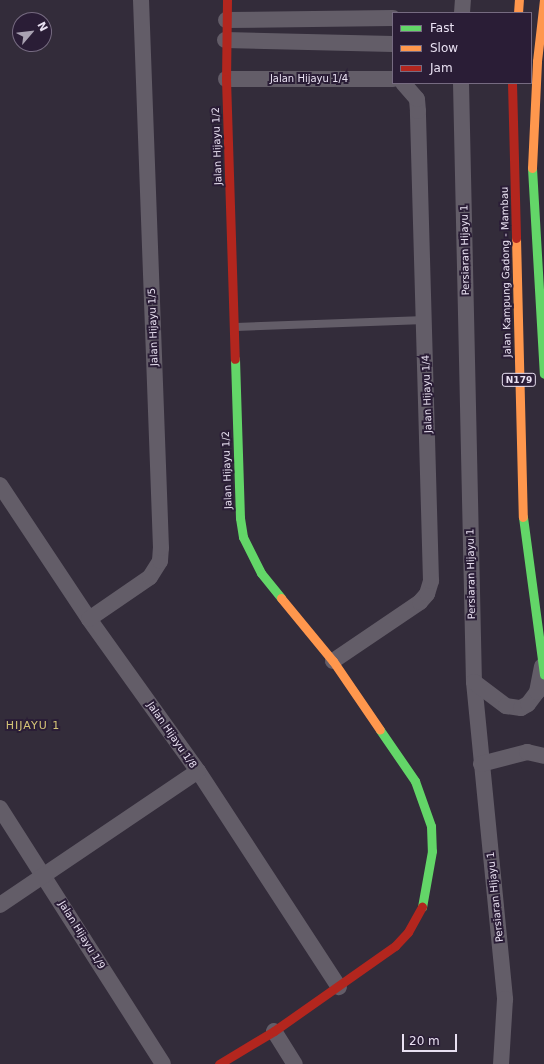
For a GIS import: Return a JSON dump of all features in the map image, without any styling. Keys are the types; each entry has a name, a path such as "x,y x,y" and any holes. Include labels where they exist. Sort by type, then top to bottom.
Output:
{"street":[{"name":"Jalan Hijayu 1/5","path":"89,619 150,577 160,561 161,548 141,0"},
{"name":"Jalan Hijayu 1/2","path":"219,1064 274,1031 339,987 395,946 408,932 423,904 429,881 432,851 431,826 415,781 333,661 261,573 243,537 240,518 226,79 225,40 227,0"},
{"path":"462,12 463,0"},
{"path":"518,12 519,0"},
{"name":"N179","path":"544,0 532,162 544,374"},
{"path":"226,20 392,18"},
{"path":"225,40 392,44"},
{"name":"Jalan Hijayu 1/4","path":"226,79 392,79"},
{"name":"Jalan Hijayu 1/4","path":"333,661 420,602 427,594 431,580 425,320 418,111 416,99 404,84"},
{"name":"Persiaran Hijayu 1","path":"461,84 474,682 505,999 501,1064"},
{"name":"Jalan Kampung Gadong - Mambau","path":"512,84 523,527 543,671"},
{"name":"Jalan Hijayu 1/8","path":"0,485 89,619 198,771 339,987"},
{"path":"474,682 506,706 521,708 528,704 537,692 543,671"},
{"path":"481,764 527,752 544,756"},
{"path":"0,905 45,876 198,771"},
{"name":"Jalan Hijayu 1/9","path":"0,808 45,876 163,1064"},
{"path":"274,1031 295,1064"}],"lane":[{"path":"234,327 425,320"}],"traffic: fast":[{"path":"532,168 544,374"},
{"path":"235,359 240,518 243,537 261,573 281,598"},
{"path":"523,517 544,675"},
{"path":"380,730 415,781 431,826 432,851 422,907"}],"traffic: slow":[{"path":"518,12 519,0"},
{"path":"532,168 537,61 544,0"},
{"path":"516,238 523,517"},
{"path":"281,598 333,661 380,730"}],"traffic: jam":[{"path":"227,0 226,79 235,359"},
{"path":"512,84 516,238"},
{"path":"219,1064 274,1031 395,946 408,932 422,907"}],"district":[{"name":"HIJAYU 1","path":"33,726"}]}
